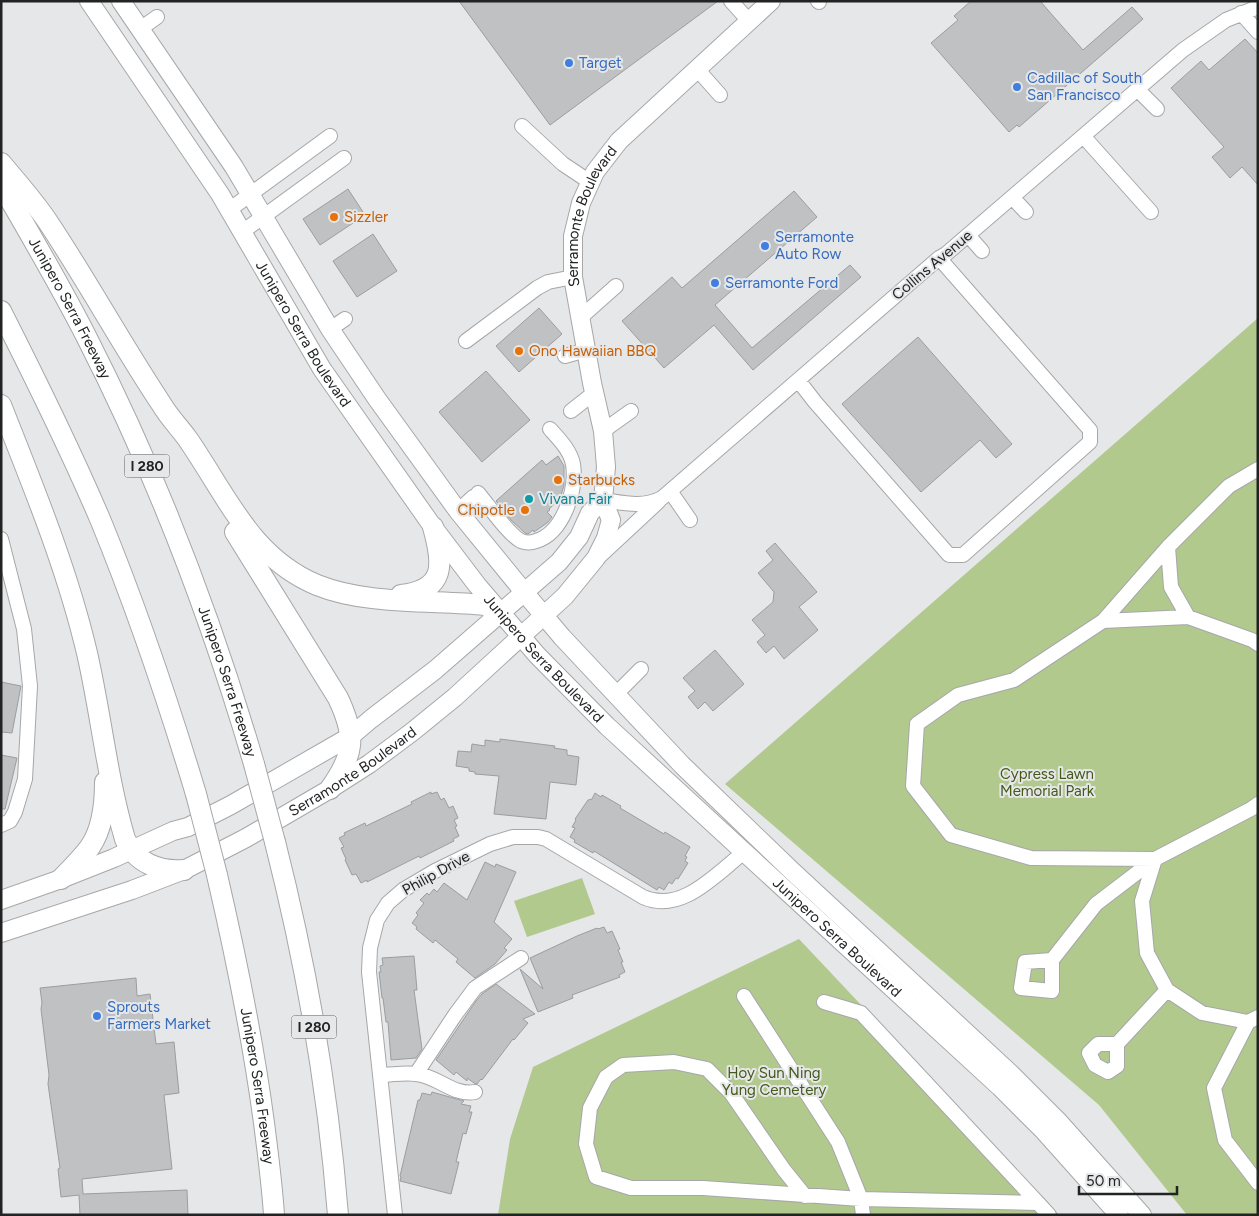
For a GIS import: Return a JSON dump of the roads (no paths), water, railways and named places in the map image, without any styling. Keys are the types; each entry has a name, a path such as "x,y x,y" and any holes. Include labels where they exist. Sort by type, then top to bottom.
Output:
{"highway":[{"path":"1,163 48,222 162,407 180,442 338,698 351,736 350,751 346,765 330,789"},
{"name":"Junipero Serra Freeway","path":"1,184 86,336 138,446 181,548 238,709 275,842 295,927 316,1039 332,1152 338,1215"},
{"name":"Junipero Serra Freeway","path":"1,311 72,457 114,554 160,678 196,794 217,875 241,982 265,1133 274,1215"},
{"path":"1,405 21,454 73,598 87,654 125,839 131,851 147,864 159,869 184,870"},
{"path":"162,407 187,438 243,526 268,553 291,571 316,584 340,593 364,597 485,605 501,613"},
{"path":"364,597 390,597 408,594 432,583 438,574 440,562 434,527"},
{"path":"61,880 91,846 100,826 105,802 105,747"}],"main road":[{"name":"Junipero Serra Boulevard","path":"88,1 229,210 322,369 477,585 572,692 744,853 1000,1086 1119,1215"},
{"name":"Junipero Serra Boulevard","path":"121,1 251,194 330,329 394,424 458,511 544,616 682,765 792,871 1012,1075 1084,1149 1142,1215"},
{"name":"Serramonte Boulevard","path":"1,933 132,890 184,870 246,838 330,789 369,764 455,697 569,592 592,564 611,526 610,516 603,500 606,467 603,431 594,393 573,277 574,230 581,203 600,164 618,141 697,69 758,9"},
{"name":"Serramonte Boulevard","path":"1,900 61,880 173,831 188,828 351,736 435,670 559,562 579,537 590,513 603,500"}],"street":[{"path":"732,1 758,9"},
{"name":"Collins Avenue","path":"603,500 639,505 649,504 666,495 939,258 1084,137 1183,50 1226,20 1258,7"},
{"path":"1242,13 1258,32"},
{"path":"140,29 157,16"},
{"path":"697,69 720,94"},
{"path":"1138,90 1157,109"},
{"path":"522,126 559,161 590,182"},
{"path":"229,210 330,136"},
{"path":"1084,137 1151,212"},
{"path":"242,232 344,158"},
{"path":"1012,197 1026,212"},
{"path":"968,235 982,251"},
{"path":"798,380 814,402 949,555 963,555 1090,442 1090,430 939,258"},
{"path":"466,341 542,285 554,280 573,277"},
{"path":"580,318 616,286"},
{"path":"330,329 345,319"},
{"path":"565,356 586,350"},
{"path":"571,411 594,393"},
{"path":"603,431 631,411"},
{"path":"458,511 476,495 514,536 523,542 543,539 554,531 561,520 569,499 573,466 566,447 550,429"},
{"path":"1155,859 1031,858 951,835 913,786 917,724 958,695 1014,680 1103,621 1168,547 1229,486 1258,469"},
{"path":"592,564 666,495 690,520"},
{"path":"1,539 24,629 30,686 25,779 16,812 10,821 1,825"},
{"path":"1168,547 1171,587 1188,617"},
{"path":"1103,621 1188,617 1252,640 1258,644"},
{"path":"616,694 641,669"},
{"path":"1052,960 1096,904 1155,859 1258,804"},
{"name":"Philip Drive","path":"394,1215 393,1189 369,972 370,948 377,920 388,903 403,890 435,871 490,844 513,837 538,837 546,839 558,848 643,897 657,902 685,897 744,853"},
{"path":"1155,859 1142,901 1147,953 1167,990 1202,1013 1253,1020 1214,1088 1225,1140 1258,1183"},
{"path":"416,1074 474,988 521,958"},
{"path":"1117,1044 1167,990"},
{"path":"744,996 838,1142 861,1199 863,1215"},
{"path":"824,1002 861,1013 1049,1215"},
{"path":"805,1196 784,1170 731,1093 707,1069 674,1062 623,1065 606,1077 590,1108 586,1144 596,1177 631,1188 703,1188 805,1196 861,1199 1038,1203"},
{"path":"380,1075 416,1074 438,1080 466,1094 475,1092"}],"place":[{"name":"Target","path":"569,63"},
{"name":"Cadillac of South San Francisco","path":"1017,87"},
{"name":"Sizzler","path":"334,217"},
{"name":"Serramonte Auto Row","path":"765,246"},
{"name":"Serramonte Ford","path":"715,283"},
{"name":"Ono Hawaiian BBQ","path":"519,351"},
{"name":"Starbucks","path":"558,480"},
{"name":"Vivana Fair","path":"529,499"},
{"name":"Chipotle","path":"525,510"},
{"name":"Sprouts Farmers Market","path":"97,1016"}],"park label":[{"name":"Cypress Lawn Memorial Park","path":"1047,782"},
{"name":"Hoy Sun Ning Yung Cemetery","path":"774,1082"}]}
